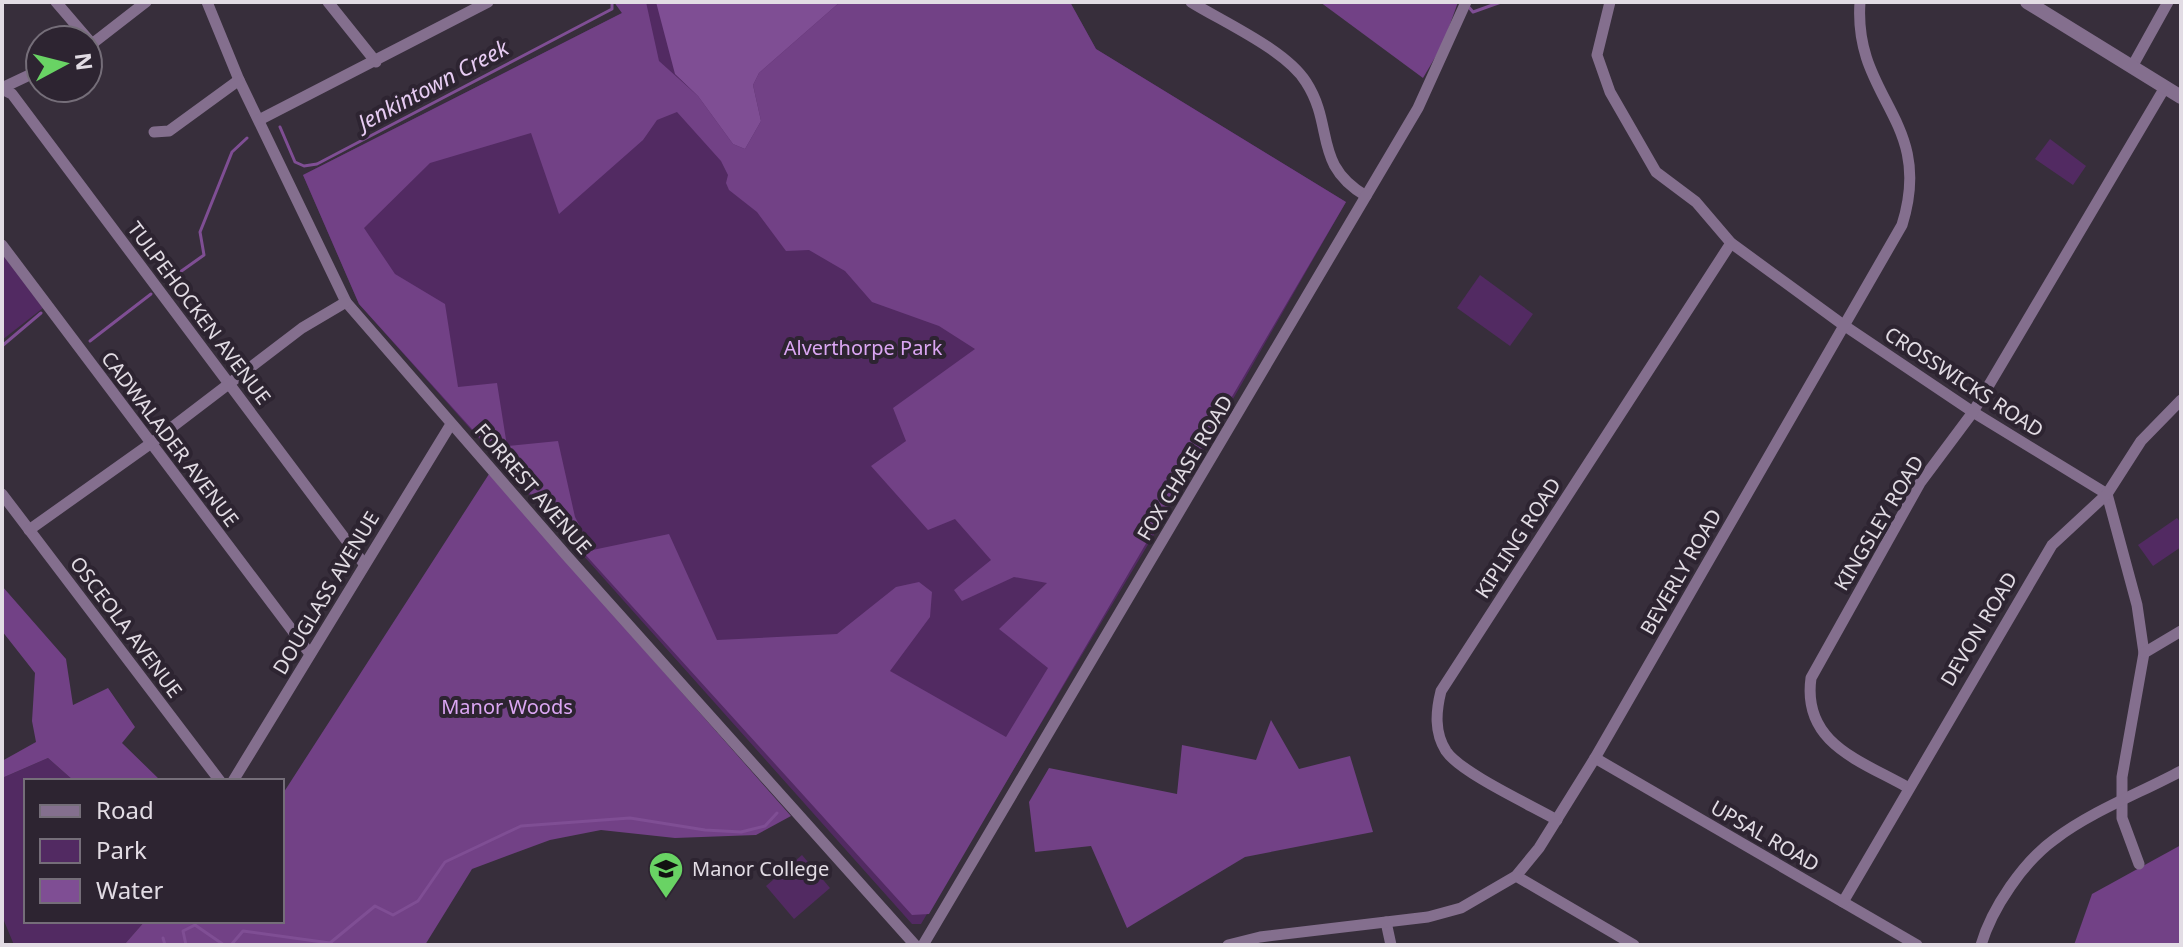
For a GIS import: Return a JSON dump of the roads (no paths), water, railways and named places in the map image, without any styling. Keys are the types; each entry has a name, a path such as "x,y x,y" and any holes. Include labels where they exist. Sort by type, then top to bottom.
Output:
{"street":[{"path":"56,2 74,24"},
{"path":"104,36 146,2"},
{"name":"FORREST AVENUE","path":"207,2 239,80 346,302 915,945"},
{"path":"328,2 376,62"},
{"path":"259,120 488,2"},
{"path":"1191,2 1283,59 1305,79 1317,103 1333,169 1347,185 1366,196"},
{"name":"FOX CHASE ROAD","path":"923,945 1366,196 1429,86 1466,2"},
{"name":"CROSSWICKS ROAD","path":"1610,2 1597,55 1610,92 1656,172 1696,202 1731,243 1842,324 1973,412 2107,494"},
{"name":"BEVERLY ROAD","path":"1228,945 1260,937 1386,922 1461,908 1516,876 1557,820 1902,225 1911,188 1908,148 1871,77 1861,48 1860,2"},
{"path":"2027,2 2181,97"},
{"path":"2133,65 2168,2"},
{"path":"2,88 24,78"},
{"path":"154,132 169,131 239,80"},
{"name":"TULPEHOCKEN AVENUE","path":"2,88 12,94 364,564"},
{"name":"KINGSLEY ROAD","path":"1907,787 1823,736 1809,706 1811,678 1920,483 1973,412 2164,89"},
{"name":"KIPLING ROAD","path":"1557,820 1462,766 1447,752 1439,734 1436,712 1441,691 1731,243"},
{"name":"CADWALADER AVENUE","path":"2,245 310,654"},
{"path":"29,530 150,444 302,328 346,302"},
{"name":"DEVON ROAD","path":"1843,902 1907,787 2052,545 2107,494 2141,441 2181,400"},
{"name":"DOUGLASS AVENUE","path":"234,779 451,424"},
{"name":"OSCEOLA AVENUE","path":"2,494 218,779"},
{"path":"2107,494 2137,605 2144,653 2122,777 2122,818 2139,864"},
{"path":"2144,653 2181,631"},
{"name":"UPSAL ROAD","path":"1595,758 1917,945"},
{"path":"1981,945 1985,932 2026,866 2055,839 2181,771"},
{"path":"1516,876 1634,945"},
{"path":"1386,922 1391,945"}],"water":[{"path":"656,2 840,2 759,73 753,85 761,121 745,149 733,144 698,96 675,74"}],"waterway":[{"name":"Jenkintown Creek","path":"280,127 295,162 304,166 317,164 612,9 612,2"},
{"path":"1467,5 1473,12 1501,2"},
{"name":"Jenkintown Creek","path":"166,282 204,255 200,232 232,152 247,138"},
{"name":"Jenkintown Creek","path":"90,341 151,294"},
{"name":"Jenkintown Creek","path":"2,346 41,313"},
{"path":"231,945 243,931 330,943 375,906 393,915 418,901 445,862 521,826 630,818 705,830 741,832 765,826 777,813"},
{"path":"186,945 183,931 195,925 224,945"},
{"path":"163,938 165,945"}],"place":[{"name":"Manor College","path":"666,900"}],"park label":[{"name":"Alverthorpe Park","path":"863,348"},
{"name":"Manor Woods","path":"507,707"}]}
